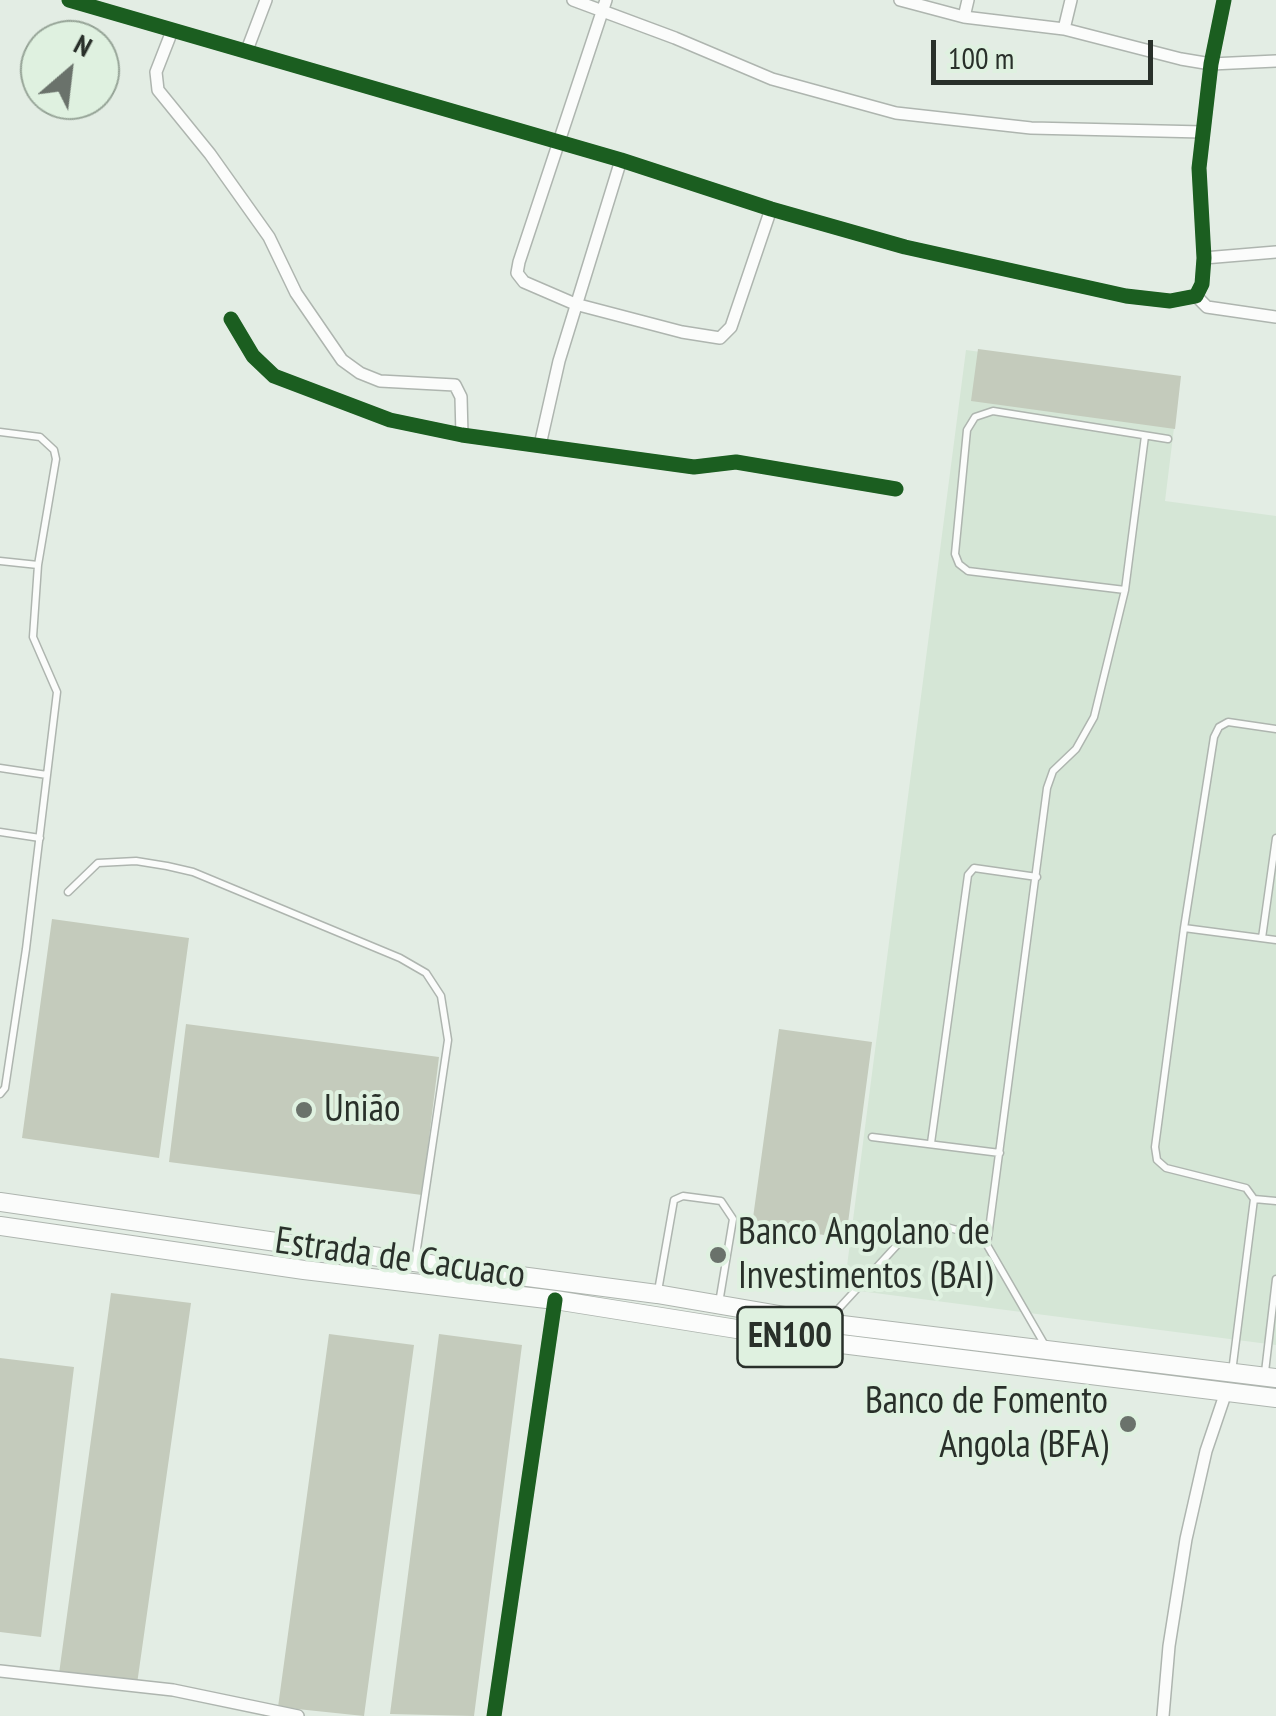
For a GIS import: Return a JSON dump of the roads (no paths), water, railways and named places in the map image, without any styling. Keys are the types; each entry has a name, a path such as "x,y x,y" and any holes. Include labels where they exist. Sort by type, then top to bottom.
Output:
{"main road":[{"name":"Estrada de Cacuaco","path":"0,1202 658,1294 826,1323 1270,1378"},
{"name":"Estrada de Cacuaco","path":"0,1226 304,1270 555,1300 793,1338 1276,1398"}],"street":[{"path":"69,0 906,247 1107,292 1170,301 1196,296"},
{"path":"247,50 266,0"},
{"path":"572,0 605,6 772,80 896,113 1031,128 1202,132"},
{"path":"900,0 964,17 1064,29 1155,54 1211,64 1276,62"},
{"path":"964,17 968,0"},
{"path":"1064,29 1071,0"},
{"path":"1196,296 1202,284 1204,258 1198,168 1211,64 1224,0"},
{"path":"605,6 517,273 532,288 575,304 720,338 731,327 771,209"},
{"path":"172,31 156,72 158,90 269,237 296,292 342,360 360,374 380,380 455,385 461,397 462,436"},
{"path":"540,445 575,304 620,160"},
{"path":"1204,258 1276,252"},
{"path":"1196,296 1208,307 1276,317"},
{"path":"232,319 253,356 286,383 370,414 462,436 694,467 736,462 896,489"},
{"path":"494,1716 555,1300"},
{"path":"1163,1716 1186,1539 1206,1452 1226,1392"},
{"path":"0,1671 173,1690 298,1716"}],"lane":[{"path":"1125,590 968,571 959,564 954,554 967,430 975,417 993,411 1168,439"},
{"path":"0,432 40,437 54,450 56,459 38,565 32,638 57,692 24,966 0,1094"},
{"path":"987,1245 1047,788 1053,771 1076,748 1094,717 1125,590 1145,436"},
{"path":"0,560 38,565"},
{"path":"1232,1373 1254,1199 1246,1188 1166,1168 1158,1160 1155,1147 1184,928 1219,727 1228,722 1276,729"},
{"path":"0,768 47,775"},
{"path":"0,832 40,838"},
{"path":"1262,938 1276,838"},
{"path":"68,892 98,862 136,861 168,866 193,872 400,958 426,973 441,996 448,1040 414,1262"},
{"path":"931,1143 968,876 974,868 1037,877"},
{"path":"1184,928 1276,940"},
{"path":"872,1137 1000,1154"},
{"path":"658,1294 674,1200 683,1196 720,1202 734,1219 719,1304"},
{"path":"1254,1199 1276,1201"},
{"path":"826,1323 910,1231 943,1226 967,1232 987,1245 1048,1350"},
{"path":"1270,1378 1276,1279"}],"place":[{"name":"União","path":"304,1110"},
{"name":"Banco Angolano de Investimentos (BAI)","path":"718,1255"},
{"name":"Banco de Fomento Angola (BFA)","path":"1128,1424"}]}
